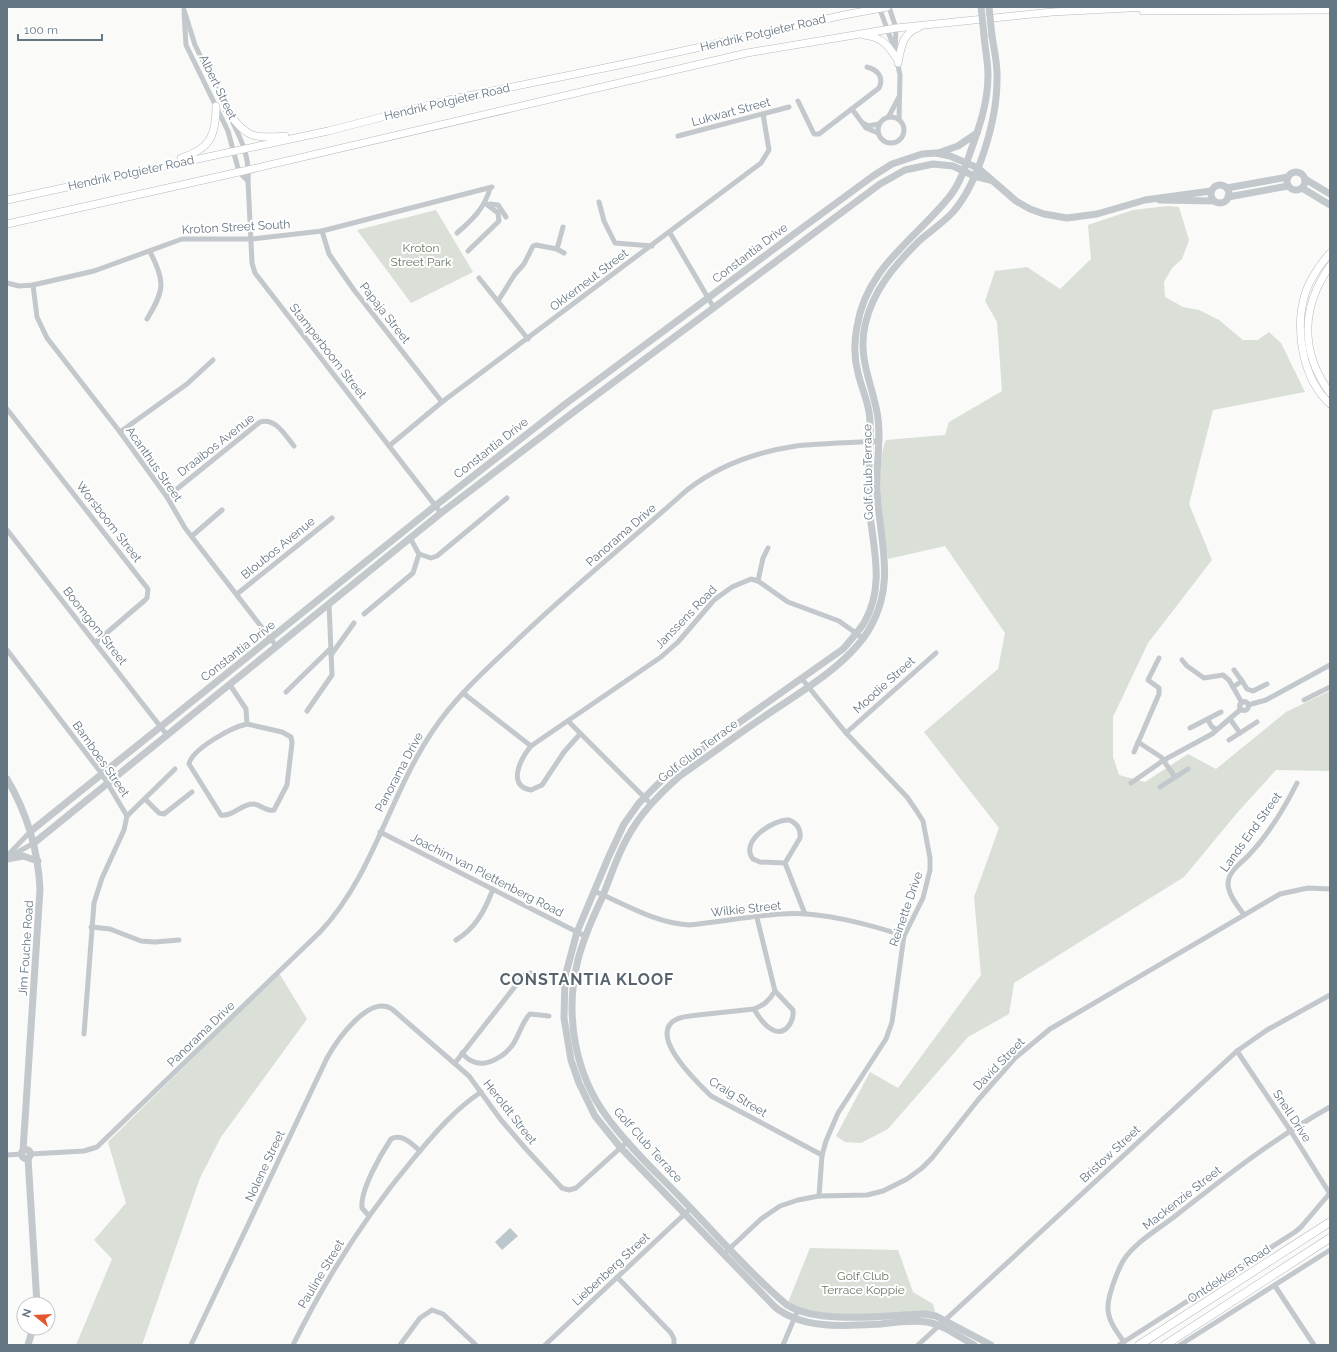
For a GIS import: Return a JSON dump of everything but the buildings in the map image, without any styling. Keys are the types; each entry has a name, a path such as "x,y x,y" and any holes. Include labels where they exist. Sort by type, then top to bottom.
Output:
{"main road":[{"path":"844,14 855,7"},
{"name":"Hendrik Potgieter Road","path":"7,200 328,131 486,91 624,64 844,14 884,7"},
{"path":"897,58 905,37 913,30 928,25 1052,12 1148,7"},
{"path":"1117,9 1167,11 1330,10"},
{"name":"Hendrik Potgieter Road","path":"7,224 239,172 708,61 852,34 928,25"},
{"path":"852,34 880,38 888,45 897,58"},
{"path":"149,169 186,157 202,149 214,133 216,106"},
{"path":"227,110 243,130 258,138 328,131"},
{"path":"1330,253 1310,282 1304,297 1300,318 1300,333 1305,360 1315,384 1330,404"},
{"path":"1330,266 1316,289 1311,301 1307,326 1309,347 1315,368 1330,393"},
{"name":"Ontdekkers Road","path":"1139,1345 1330,1222"},
{"name":"Ontdekkers Road","path":"1165,1345 1330,1238"}],"street":[{"path":"852,109 864,123 866,128 878,133 883,140 887,142 896,142 904,133 904,128 899,119 900,75 897,58 896,28 884,7"},
{"path":"884,7 886,30 897,58"},
{"name":"Golf Club Terrace","path":"974,1345 941,1323 936,1316 925,1314 833,1316 796,1315 775,1307 620,1148 595,1116 577,1078 567,1040 563,1001 565,977 577,932 619,834 645,796 672,770 843,649 857,633 870,611 877,588 877,571 868,496 870,442 869,411 858,372 855,354 855,338 859,315 868,291 876,276 887,261 951,195 967,163 982,118 987,91 988,74 981,7"},
{"name":"Golf Club Terrace","path":"796,1315 730,1249 613,1125 596,1100 584,1074 575,1043 572,1010 573,983 585,936 630,832 652,804 681,775 808,686 842,660 864,639 882,604 886,576 877,499 877,412 864,362 863,338 869,309 886,278 920,241 953,212 978,168 986,145 996,105 997,72 989,7"},
{"name":"Albert Street","path":"184,9 183,30 186,45 228,132 239,172"},
{"name":"Albert Street","path":"184,9 195,45 245,148 249,169"},
{"path":"798,102 815,134 819,134 876,91 880,85 881,76 876,71 867,67"},
{"path":"864,123 868,126 879,124 889,116 900,96"},
{"name":"Lukwart Street","path":"678,136 789,107"},
{"name":"Okkerneut Street","path":"389,446 442,402 670,233 757,166 766,157 769,150 763,114"},
{"path":"889,116 899,119"},
{"path":"878,133 879,124"},
{"path":"936,153 958,146 977,133"},
{"name":"Constantia Drive","path":"31,831 435,506 564,406 707,298 873,176 901,160 922,154 936,153 967,163 978,168 1016,201 1030,208 1058,217 1083,216 1135,202 1156,199 1214,201"},
{"name":"Constantia Drive","path":"34,843 441,513 814,232 898,173 933,164 952,166 964,170 974,176 990,180"},
{"name":"Stamperboom Street","path":"249,169 248,181 252,263 255,273 441,513"},
{"path":"239,172 248,181"},
{"path":"1330,194 1305,179 1303,175 1297,172 1288,176 1227,188 1219,185 1213,188 1211,192 1214,201 1222,203 1228,197 1288,186 1293,190 1302,188 1330,205"},
{"path":"1288,176 1288,186"},
{"path":"1302,188 1305,179"},
{"name":"Kroton Street South","path":"7,283 18,286 33,285 94,271 150,252 171,242 187,239 252,239 322,231 491,188 487,203"},
{"path":"1227,188 1228,197"},
{"name":"Constantia Drive","path":"1156,199 1165,196 1211,192"},
{"path":"599,202 604,221 615,243 652,246"},
{"path":"487,203 498,205 506,217"},
{"path":"457,233 474,218 487,203"},
{"path":"468,251 499,221 498,212 487,203"},
{"path":"924,224 936,227 934,213"},
{"path":"557,249 563,227"},
{"name":"Papaja Street","path":"322,231 329,254 354,290 442,402"},
{"path":"670,233 714,308"},
{"path":"498,301 515,274 524,264 533,246 536,245 557,249 564,253"},
{"path":"147,319 157,300 162,285 159,268 150,252"},
{"path":"479,278 528,338"},
{"name":"Acanthus Street","path":"33,285 37,317 47,338 120,432 167,497 192,536 277,647"},
{"path":"120,432 181,388 213,360"},
{"name":"Worsboom Street","path":"7,408 148,589 147,598 144,602 96,642"},
{"name":"Draaibos Avenue","path":"167,497 260,422 266,420 274,423 294,446"},
{"name":"Panorama Drive","path":"7,1155 84,1151 97,1147 259,992 333,918 358,881 419,752 432,731 463,693 540,618 687,490 715,471 746,459 781,449 797,446 878,441"},
{"path":"418,554 431,558 437,556 507,498"},
{"path":"192,536 222,510"},
{"name":"Bloubos Avenue","path":"237,594 332,518"},
{"name":"Boomgom Street","path":"7,530 96,642 167,735"},
{"path":"364,614 412,573 418,554 410,538"},
{"path":"768,548 763,558 758,581 788,602 828,616 857,633 864,639"},
{"name":"Janssens Road","path":"531,746 661,658 678,642 714,600 732,587 746,580 758,581"},
{"path":"307,711 331,678 329,604"},
{"path":"331,655 354,623"},
{"path":"286,692 331,648"},
{"name":"Bamboes Street","path":"7,650 102,774 127,816 124,830 102,878 94,903 84,1034"},
{"name":"Moodie Street","path":"846,733 936,653"},
{"path":"1134,752 1159,694 1159,688 1148,680 1159,658"},
{"path":"1182,660 1187,666 1204,678 1223,675 1233,687 1242,703 1240,706 1241,710"},
{"path":"1242,703 1246,702 1248,705 1266,700 1330,665"},
{"path":"1234,670 1251,691 1267,684"},
{"name":"Reinette Drive","path":"802,679 846,733 907,798 924,821 929,846 930,870 923,898 904,936 892,1022 886,1039 838,1113 822,1154 819,1196"},
{"path":"1233,687 1242,681"},
{"path":"230,685 246,709 247,724"},
{"path":"1304,700 1330,687"},
{"path":"463,693 531,746 521,762 516,775 523,788 531,790 542,785 564,752 580,734"},
{"path":"1131,784 1164,760 1210,735 1241,710 1246,710 1248,705"},
{"path":"1190,728 1221,712"},
{"path":"1230,719 1240,733"},
{"path":"1208,720 1212,727 1216,729"},
{"path":"568,721 652,804"},
{"path":"1229,740 1257,722"},
{"path":"247,724 282,732 291,737 292,744 287,785 274,810 269,810 258,805 250,804 226,816 221,816 190,769 190,759 229,730 247,724"},
{"path":"1138,742 1158,754 1164,760 1174,777"},
{"path":"127,816 175,769"},
{"path":"1160,787 1188,769"},
{"name":"Jim Fouche Road","path":"7,778 23,807 38,860 40,911 24,1124 36,1296"},
{"name":"Lands End Street","path":"1244,915 1229,890 1229,879 1232,872 1248,856 1270,828 1297,782"},
{"path":"145,799 159,813 164,814 192,792"},
{"path":"789,820 797,825 801,833 800,838 785,863 760,862 753,859 749,850 753,840 759,834 778,822 789,820"},
{"path":"7,857 31,831"},
{"name":"Joachim van Plettenberg Road","path":"380,832 585,936"},
{"path":"7,857 34,843"},
{"path":"7,857 19,856 38,860"},
{"path":"785,863 805,914"},
{"name":"David Street","path":"724,1255 761,1219 780,1206 798,1200 819,1196 867,1195 882,1191 907,1179 922,1168 932,1158 978,1100 1015,1058 1050,1029 1262,904 1286,892 1308,888 1330,889"},
{"path":"456,940 465,934 477,922 487,906 493,889"},
{"name":"Wilkie Street","path":"594,891 643,914 675,924 689,925 781,914 805,914 873,926 904,936"},
{"path":"754,1009 758,1017 773,1030 777,1031 788,1027 792,1021 793,1010 775,991 757,918"},
{"path":"91,927 110,929 141,941 168,942 179,940"},
{"path":"454,1063 524,975 530,973 546,977"},
{"name":"Craig Street","path":"775,991 768,1001 754,1009 678,1018 669,1027 668,1034 673,1052 697,1083 711,1096 822,1154"},
{"name":"Bristow Street","path":"918,1345 1237,1050 1267,1030 1330,995"},
{"name":"Heroldt Street","path":"373,1008 383,1005 392,1009 469,1076 501,1120 559,1186 565,1189 576,1188 628,1141"},
{"name":"Nolene Street","path":"191,1345 333,1047 345,1031 373,1008"},
{"path":"462,1053 471,1061 477,1063 502,1056 514,1042 526,1018 530,1014 549,1016"},
{"name":"Snell Drive","path":"1237,1050 1330,1193"},
{"name":"Pauline Street","path":"293,1345 312,1306 369,1216 420,1151 451,1115 481,1092"},
{"name":"Mackenzie Street","path":"1124,1342 1110,1319 1107,1309 1113,1286 1124,1259 1149,1236 1243,1164 1290,1130 1330,1107"},
{"path":"369,1216 362,1208 362,1198 391,1139 399,1137 404,1138 420,1151"},
{"name":"Ontdekkers Road","path":"1119,1345 1295,1232 1330,1193"},
{"name":"Liebenberg Street","path":"545,1345 691,1208"},
{"path":"1180,1345 1330,1250"},
{"path":"617,1277 671,1333 674,1339 674,1345"},
{"path":"1275,1286 1314,1345"},
{"path":"400,1345 420,1318 432,1310 443,1314 476,1345"},
{"path":"783,1345 796,1315"},
{"name":"Golf Club Terrace","path":"941,1323 991,1345"}],"green space":[{"path":"1167,206 1179,207 1189,240 1182,259 1172,268 1164,282 1165,297 1183,307 1199,310 1219,320 1243,340 1258,340 1269,332 1281,343 1305,392 1213,410 1189,504 1212,560 1148,643 1113,717 1113,757 1119,775 1145,782 1188,754 1216,769 1286,712 1330,691 1330,771 1276,770 1237,813 1184,877 1014,983 1009,1014 968,1037 888,1129 861,1143 845,1142 836,1136 870,1072 898,1088 981,975 974,897 999,828 924,732 998,669 1005,633 945,546 888,559 882,515 880,482 882,452 886,440 945,435 949,422 1002,391 997,322 985,301 995,271 1027,267 1060,289 1091,259 1088,225 1133,210"},
{"name":"Kroton Street Park","path":"436,210 473,272 411,303 357,230"},
{"path":"279,973 307,1019 221,1137 200,1178 142,1345 76,1345 112,1259 94,1240 126,1203 108,1142"},
{"name":"Golf Club Terrace Koppie","path":"810,1248 898,1250 913,1292 933,1304 936,1316 833,1316 787,1305"}],"shaded area":[{"path":"510,1228 518,1236 502,1250 495,1242"}],"district":[{"name":"CONSTANTIA KLOOF","path":"587,979"}]}
